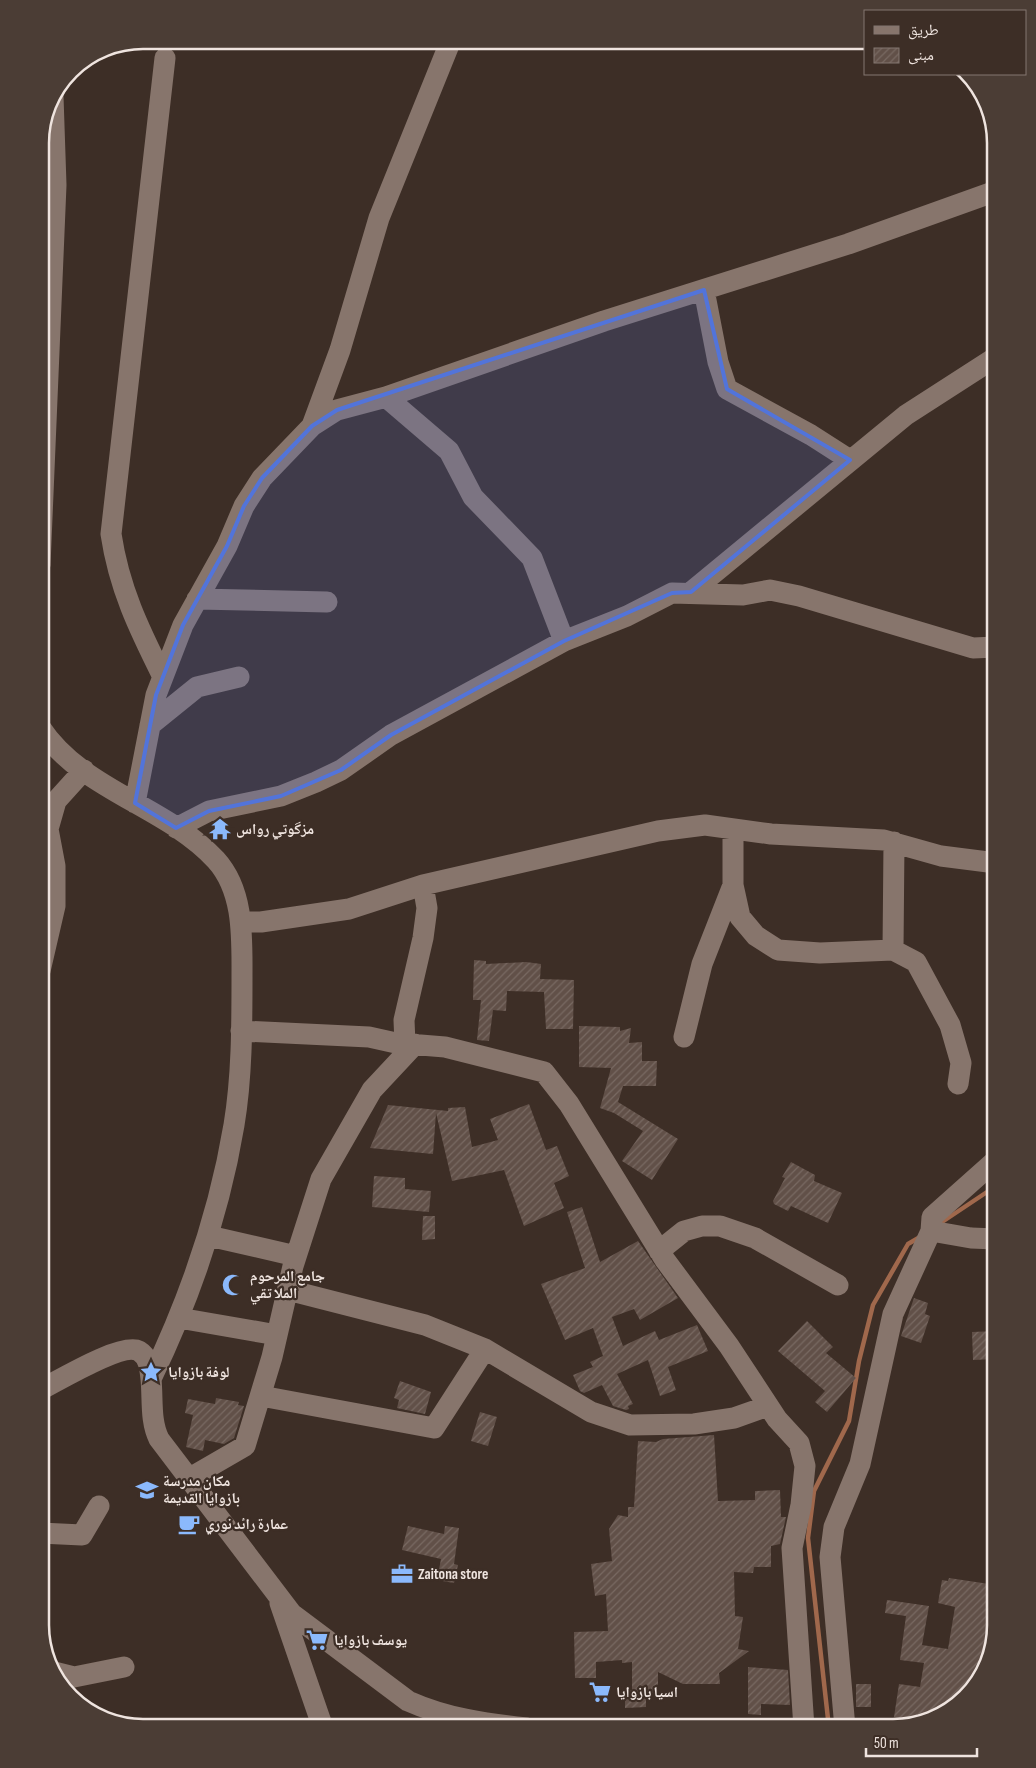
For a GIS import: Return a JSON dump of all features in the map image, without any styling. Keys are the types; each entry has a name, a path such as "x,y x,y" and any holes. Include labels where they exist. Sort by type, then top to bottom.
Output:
{"street":[{"path":"312,426 340,350 379,218 447,49"},
{"path":"163,677 129,608 116,566 111,534 165,58"},
{"path":"49,351 56,185 54,114"},
{"path":"135,803 150,725 163,677 182,625 227,546 244,506 262,478 312,426 337,410 386,397 604,321 848,244 987,194"},
{"path":"704,290 718,362 727,389 811,435 850,460"},
{"path":"691,592 906,416 987,363"},
{"path":"386,397 449,451 473,498 532,558 564,641"},
{"path":"176,828 209,810 281,796 341,770 391,735 564,641 627,616 672,593 691,592 743,595 770,590 799,596 973,648 987,647"},
{"path":"197,599 327,602"},
{"path":"150,725 197,686 239,677"},
{"path":"49,739 69,762 176,828 215,859 224,871 235,896 240,922 243,954 241,1031 234,1125 209,1236 179,1318 151,1379"},
{"path":"49,818 56,801 84,770"},
{"path":"240,922 261,922 349,909 423,886 658,831 705,825 771,834 884,840 941,856 987,862"},
{"path":"733,829 733,885 740,917 756,936 778,950 820,953 893,950 916,962 950,1025 961,1063 958,1084"},
{"path":"893,950 894,842"},
{"path":"49,847 55,866 56,906 49,934"},
{"path":"684,1037 702,964 733,885"},
{"path":"410,1044 404,1020 423,938 427,908 423,886"},
{"path":"241,1031 369,1037 410,1044 445,1047 544,1072 569,1104 659,1251 691,1298 729,1346 768,1406 799,1443 804,1466 801,1505 792,1548 803,1719"},
{"path":"188,1479 245,1446 278,1335 296,1256 321,1179 372,1090 410,1044"},
{"path":"843,1719 830,1557 834,1527 860,1464 893,1314 931,1231 932,1217 987,1168"},
{"path":"659,1251 684,1231 702,1226 720,1226 755,1238 838,1285"},
{"path":"931,1231 971,1238 987,1239"},
{"path":"209,1236 296,1256"},
{"path":"288,1290 425,1326 485,1349 590,1412 630,1425 694,1424 734,1418 768,1406"},
{"path":"179,1318 278,1335"},
{"path":"261,1396 434,1428 485,1349"},
{"path":"49,1386 115,1353 131,1350 140,1351 148,1361 151,1379 153,1428 188,1479 279,1599 292,1614 408,1701 450,1719"},
{"path":"49,1533 82,1534 99,1506"},
{"path":"279,1599 321,1719"},
{"path":"62,1674 74,1677 124,1667"}],"highlighted area":[{"path":"704,290 727,389 850,460 691,592 672,593 564,641 391,735 341,770 316,782 281,796 209,811 176,828 135,803 156,695 183,625 227,546 244,506 262,478 312,426 337,410"}],"building":[{"path":"474,960 486,961 486,964 526,962 541,964 540,979 574,980 573,1029 546,1029 544,992 507,991 506,1011 493,1010 489,1041 477,1040 481,1000 473,1000"},
{"path":"579,1026 620,1027 620,1031 631,1028 629,1043 642,1042 642,1061 657,1061 656,1086 623,1086 618,1102 678,1139 652,1180 622,1161 643,1131 614,1113 600,1108 611,1068 579,1067"},
{"path":"529,1104 546,1150 557,1146 569,1176 554,1183 564,1208 524,1226 504,1170 452,1181 436,1113 433,1154 370,1148 388,1105 448,1111 448,1108 465,1107 472,1147 498,1140 490,1119"},
{"path":"791,1162 815,1175 814,1181 842,1193 828,1223 791,1206 788,1211 774,1204 773,1201 785,1178 782,1177"},
{"path":"374,1176 405,1178 405,1189 431,1191 429,1212 372,1207"},
{"path":"582,1207 600,1262 638,1241 678,1298 640,1320 634,1309 612,1317 623,1346 655,1331 659,1340 697,1325 708,1351 668,1367 676,1390 660,1396 648,1360 617,1374 633,1404 628,1406 629,1409 626,1410 613,1406 602,1385 584,1393 580,1391 573,1375 593,1367 590,1362 603,1356 593,1328 565,1340 541,1284 585,1268 567,1212"},
{"path":"423,1216 435,1216 435,1239 422,1240"},
{"path":"914,1298 928,1303 925,1314 930,1316 921,1343 901,1336"},
{"path":"807,1321 833,1347 826,1353 856,1378 827,1412 815,1402 825,1391 778,1351"},
{"path":"987,1331 987,1359 973,1360 972,1332"},
{"path":"400,1381 431,1392 425,1414 397,1408 399,1400 394,1398"},
{"path":"216,1398 239,1402 238,1405 244,1406 234,1438 224,1444 205,1440 203,1451 186,1447 193,1415 185,1413 188,1399 215,1404"},
{"path":"480,1412 497,1417 488,1446 471,1441"},
{"path":"714,1435 718,1501 755,1500 755,1491 780,1490 781,1517 786,1517 780,1544 771,1546 771,1567 754,1567 753,1573 734,1572 735,1616 743,1617 738,1649 749,1651 719,1673 720,1684 683,1684 658,1672 658,1693 646,1693 646,1707 625,1708 625,1690 632,1690 632,1662 622,1663 622,1660 596,1662 596,1678 575,1678 574,1632 608,1631 606,1594 595,1596 591,1564 612,1561 609,1529 618,1515 628,1517 628,1507 634,1507 638,1441 656,1442 663,1439"},
{"path":"408,1526 444,1534 445,1526 459,1528 454,1564 458,1565 454,1583 437,1580 441,1559 402,1550"},
{"path":"949,1578 987,1584 987,1632 978,1667 955,1696 935,1710 922,1715 917,1714 917,1716 903,1718 894,1717 899,1684 920,1687 924,1663 900,1660 906,1616 885,1613 887,1600 929,1606 922,1645 948,1649 955,1607 938,1603 942,1580 948,1581"},
{"path":"748,1667 788,1670 790,1705 761,1704 761,1715 748,1714"},
{"path":"856,1684 871,1684 871,1707 856,1707"}],"waterway":[{"path":"939,1224 987,1192"},
{"path":"828,1719 808,1538 814,1491 849,1421 859,1361 873,1305 908,1244 920,1237"}],"place":[{"name":"مزگوتي رواس","path":"220,829"},
{"name":"جامع المرحوم الملا تقي","path":"233,1285"},
{"name":"لوفة بازوايا","path":"151,1372"},
{"name":"مكان مدرسة بازوايا القديمة","path":"147,1490"},
{"name":"عمارة رائد نوري","path":"189,1524"},
{"name":"Zaitona store","path":"402,1574"},
{"name":"يوسف بازوايا","path":"317,1640"},
{"name":"اسيا بازوايا","path":"600,1692"}]}
